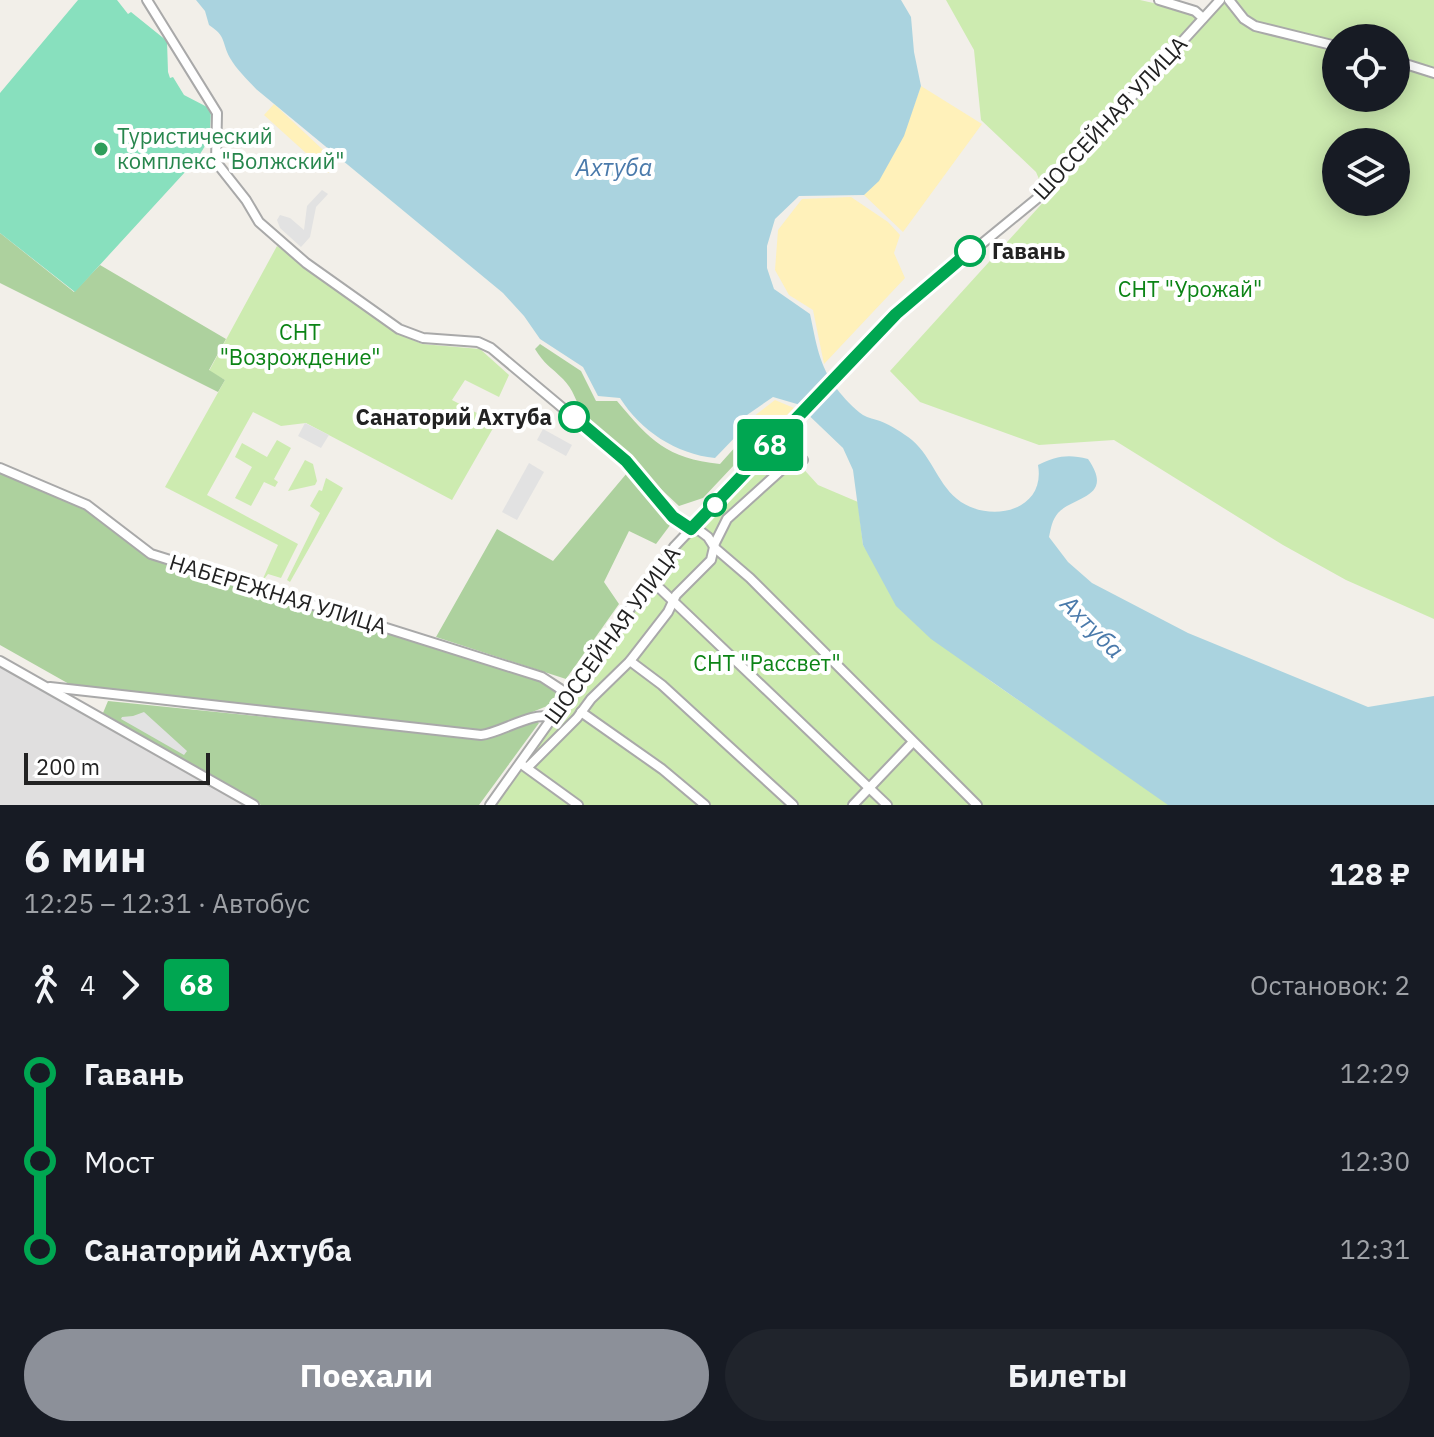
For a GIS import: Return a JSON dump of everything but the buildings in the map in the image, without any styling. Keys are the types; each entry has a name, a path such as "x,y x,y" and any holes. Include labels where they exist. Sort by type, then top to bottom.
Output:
{"street":[{"path":"147,0 217,113 216,162 259,222 306,263 399,329 423,338 478,342 491,348 626,461 673,517 700,531 977,805"},
{"path":"1159,0 1195,11 1203,18"},
{"name":"ШОССЕЙНАЯ УЛИЦА","path":"490,805 650,579 691,529 905,305 1045,192 1220,0"},
{"path":"1229,0 1244,19 1255,26 1322,43"},
{"path":"1410,65 1434,73"},
{"path":"528,767 630,661 668,612 673,599 711,560 714,545 727,519 788,464 803,460"},
{"name":"НАБЕРЕЖНАЯ УЛИЦА","path":"0,468 87,505 151,554 534,674 568,694"},
{"path":"650,579 887,805"},
{"path":"0,661 254,805"},
{"path":"630,661 672,694 793,805"},
{"path":"50,687 481,735 495,733 539,716 551,718"},
{"path":"99,716 95,707 97,701 108,695"},
{"path":"581,712 662,769 705,805"},
{"path":"853,805 912,743"},
{"path":"519,762 578,805"}],"shaded area":[{"path":"322,190 328,194 316,207 310,237 301,247 280,228 277,220 280,215 290,218 304,230 307,206"},
{"path":"305,423 329,435 321,448 298,436"},
{"path":"543,429 572,445 566,456 537,440"},
{"path":"529,463 544,472 517,520 502,512"},
{"path":"0,666 129,737 249,805 0,805"},
{"path":"144,712 187,751 184,755 121,719"}],"green space":[{"name":"Туристический комплекс \"Волжский\"","path":"78,0 117,0 128,14 131,12 167,41 168,72 184,95 211,109 210,133 202,143 205,146 197,159 75,292 0,233 0,93"},
{"name":"СНТ \"Урожай\"","path":"946,0 1140,0 1180,9 1205,23 1226,0 1434,0 1434,619 1346,580 1283,545 1114,440 1039,445 920,402 890,371 1047,198 1036,172 981,120 974,50"},
{"path":"0,233 74,292 100,265 226,339 209,370 225,380 218,392 0,283"},
{"name":"СНТ \"Возрождение\"","path":"277,246 404,336 422,344 480,349 509,375 499,397 465,380 452,400 496,423 452,500 306,423 281,426 253,412 207,495 298,544 281,578 268,574 261,583 278,545 165,487 225,380 209,371"},
{"path":"540,344 581,371 596,401 617,401 650,437 673,452 720,464 746,435 751,447 703,498 679,506 582,415 569,387 535,349"},
{"path":"277,440 291,448 274,479 278,482 275,487 264,482 251,506 235,498 252,467 235,457 242,443 267,457"},
{"name":"СНТ \"Рассвет\"","path":"781,444 818,485 858,502 863,545 919,627 992,682 1170,805 493,805 675,550"},
{"path":"305,460 313,464 315,485 288,491"},
{"path":"0,471 84,507 143,553 549,683 556,693 554,700 547,706 486,731 78,689 0,645"},
{"path":"627,473 653,499 671,524 656,544 629,531 604,582 619,604 566,679 436,637 497,529 553,561"},
{"path":"326,478 343,488 290,582 287,580 320,513 310,506 319,490 322,491"},
{"path":"108,701 482,739 534,720 539,723 479,805 261,805 103,713"}],"sand":[{"path":"921,86 982,124 903,232 864,195 892,158"},
{"path":"274,104 337,163 328,173 264,115"},
{"path":"851,197 888,222 900,235 894,253 905,278 824,364 813,310 789,295 775,270 778,230 802,199"},
{"path":"775,400 794,408 753,449 746,429 749,420"}],"water":[{"name":"Ахтуба","path":"196,0 901,0 911,17 921,86 904,136 879,181 864,195 799,196 775,219 767,246 767,268 774,289 810,314 819,353 831,380 845,399 865,416 888,425 912,440 953,495 974,508 1002,511 1014,508 1034,493 1038,465 1062,457 1088,459 1095,472 1095,489 1058,513 1049,537 1068,562 1092,583 1188,633 1368,707 1434,696 1434,805 1168,805 931,639 896,606 863,545 853,470 843,448 797,404 773,397 747,415 743,429 715,458 687,452 661,439 638,421 620,398 598,396 583,367 540,339 503,293 256,89 233,62 221,36 209,25 205,11"}],"bus line":[{"name":"68","path":"574,417 626,461 673,517 691,529 905,305 970,251"}],"place":[{"name":"Туристический комплекс \"Волжский\"","path":"101,149"},
{"name":"Гавань","path":"970,251"},
{"name":"Санаторий Ахтуба","path":"574,417"}]}
